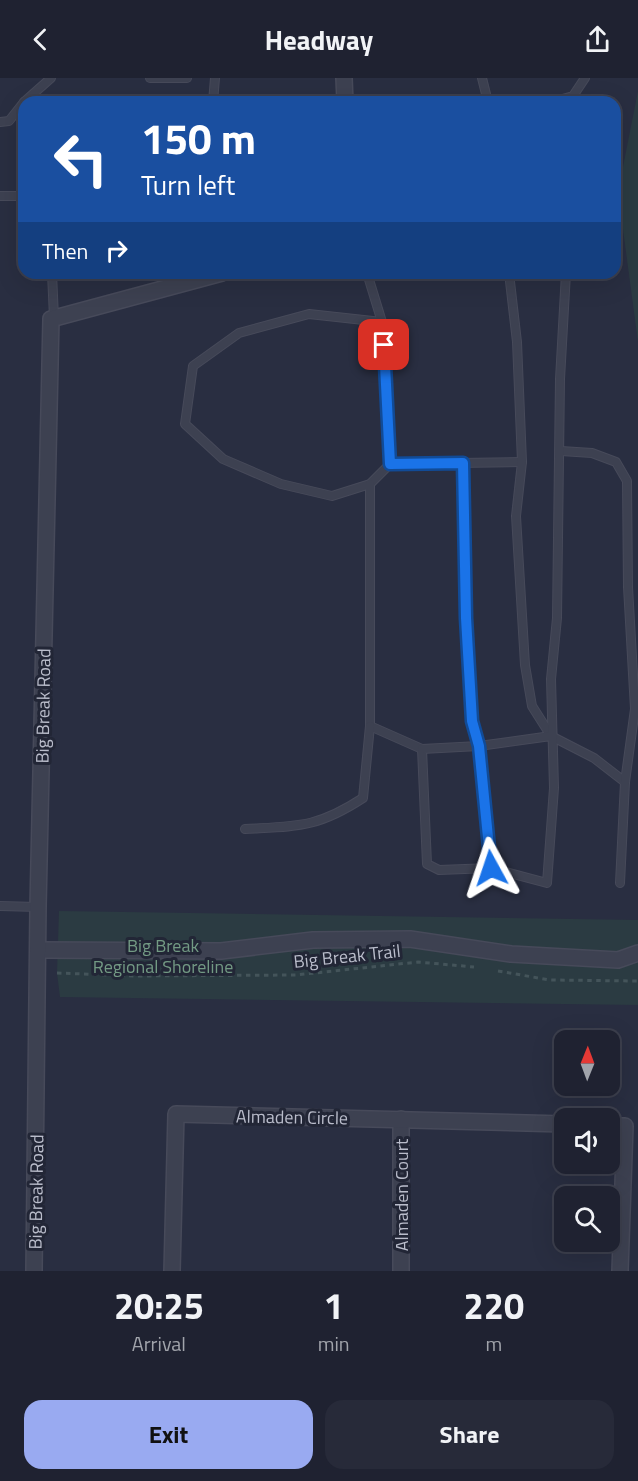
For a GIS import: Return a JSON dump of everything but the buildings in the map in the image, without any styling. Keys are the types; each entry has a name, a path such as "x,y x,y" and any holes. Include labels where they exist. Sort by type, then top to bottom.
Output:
{"street":[{"path":"344,78 345,96"},
{"path":"54,318 200,279"},
{"name":"Big Break Road","path":"34,1271 40,950 38,907 51,319 54,318"},
{"path":"40,950 221,951 313,940 410,939 511,954 618,960 638,953"},
{"name":"Almaden Circle","path":"172,1271 176,1114 554,1124"},
{"name":"Almaden Court","path":"401,1119 401,1271"},
{"path":"620,1126 625,1126 620,1271"}],"lane":[{"path":"33,96 51,78"},
{"path":"150,78 187,78"},
{"path":"214,96 215,78"},
{"path":"482,78 486,96"},
{"path":"573,96 585,78"},
{"path":"0,122 9,121 18,111"},
{"path":"0,196 18,196"},
{"path":"52,279 54,318"},
{"path":"369,279 382,322 390,464"},
{"path":"510,279 517,342 522,462 516,516 525,665 532,706 551,736 594,758 625,782"},
{"path":"422,749 427,864 439,870 491,868 547,883 554,788 551,736 561,451 560,379 566,279"},
{"path":"382,322 309,314 239,333 193,366 184,424 223,459 281,484 332,496 370,484 390,464 522,462"},
{"path":"561,451 592,453 616,462 627,481 628,587 635,709 625,782 620,883"},
{"path":"463,463 471,710 479,746 491,868"},
{"path":"245,829 303,826 334,817 363,798 370,726 370,484"},
{"path":"370,726 422,749 479,746 551,736"},
{"path":"0,906 38,907"}],"path":[{"name":"Big Break Trail","path":"57,973 135,976 296,975 418,962 482,968"},
{"path":"494,970 550,980 638,981"}],"green space":[{"path":"638,91 638,342 621,214 621,177"},
{"name":"Big Break Regional Shoreline","path":"59,911 638,920 638,1005 60,997 57,973"}],"route":[{"path":"384,345 390,464 463,463 466,618 472,721 479,746 491,868"}]}
